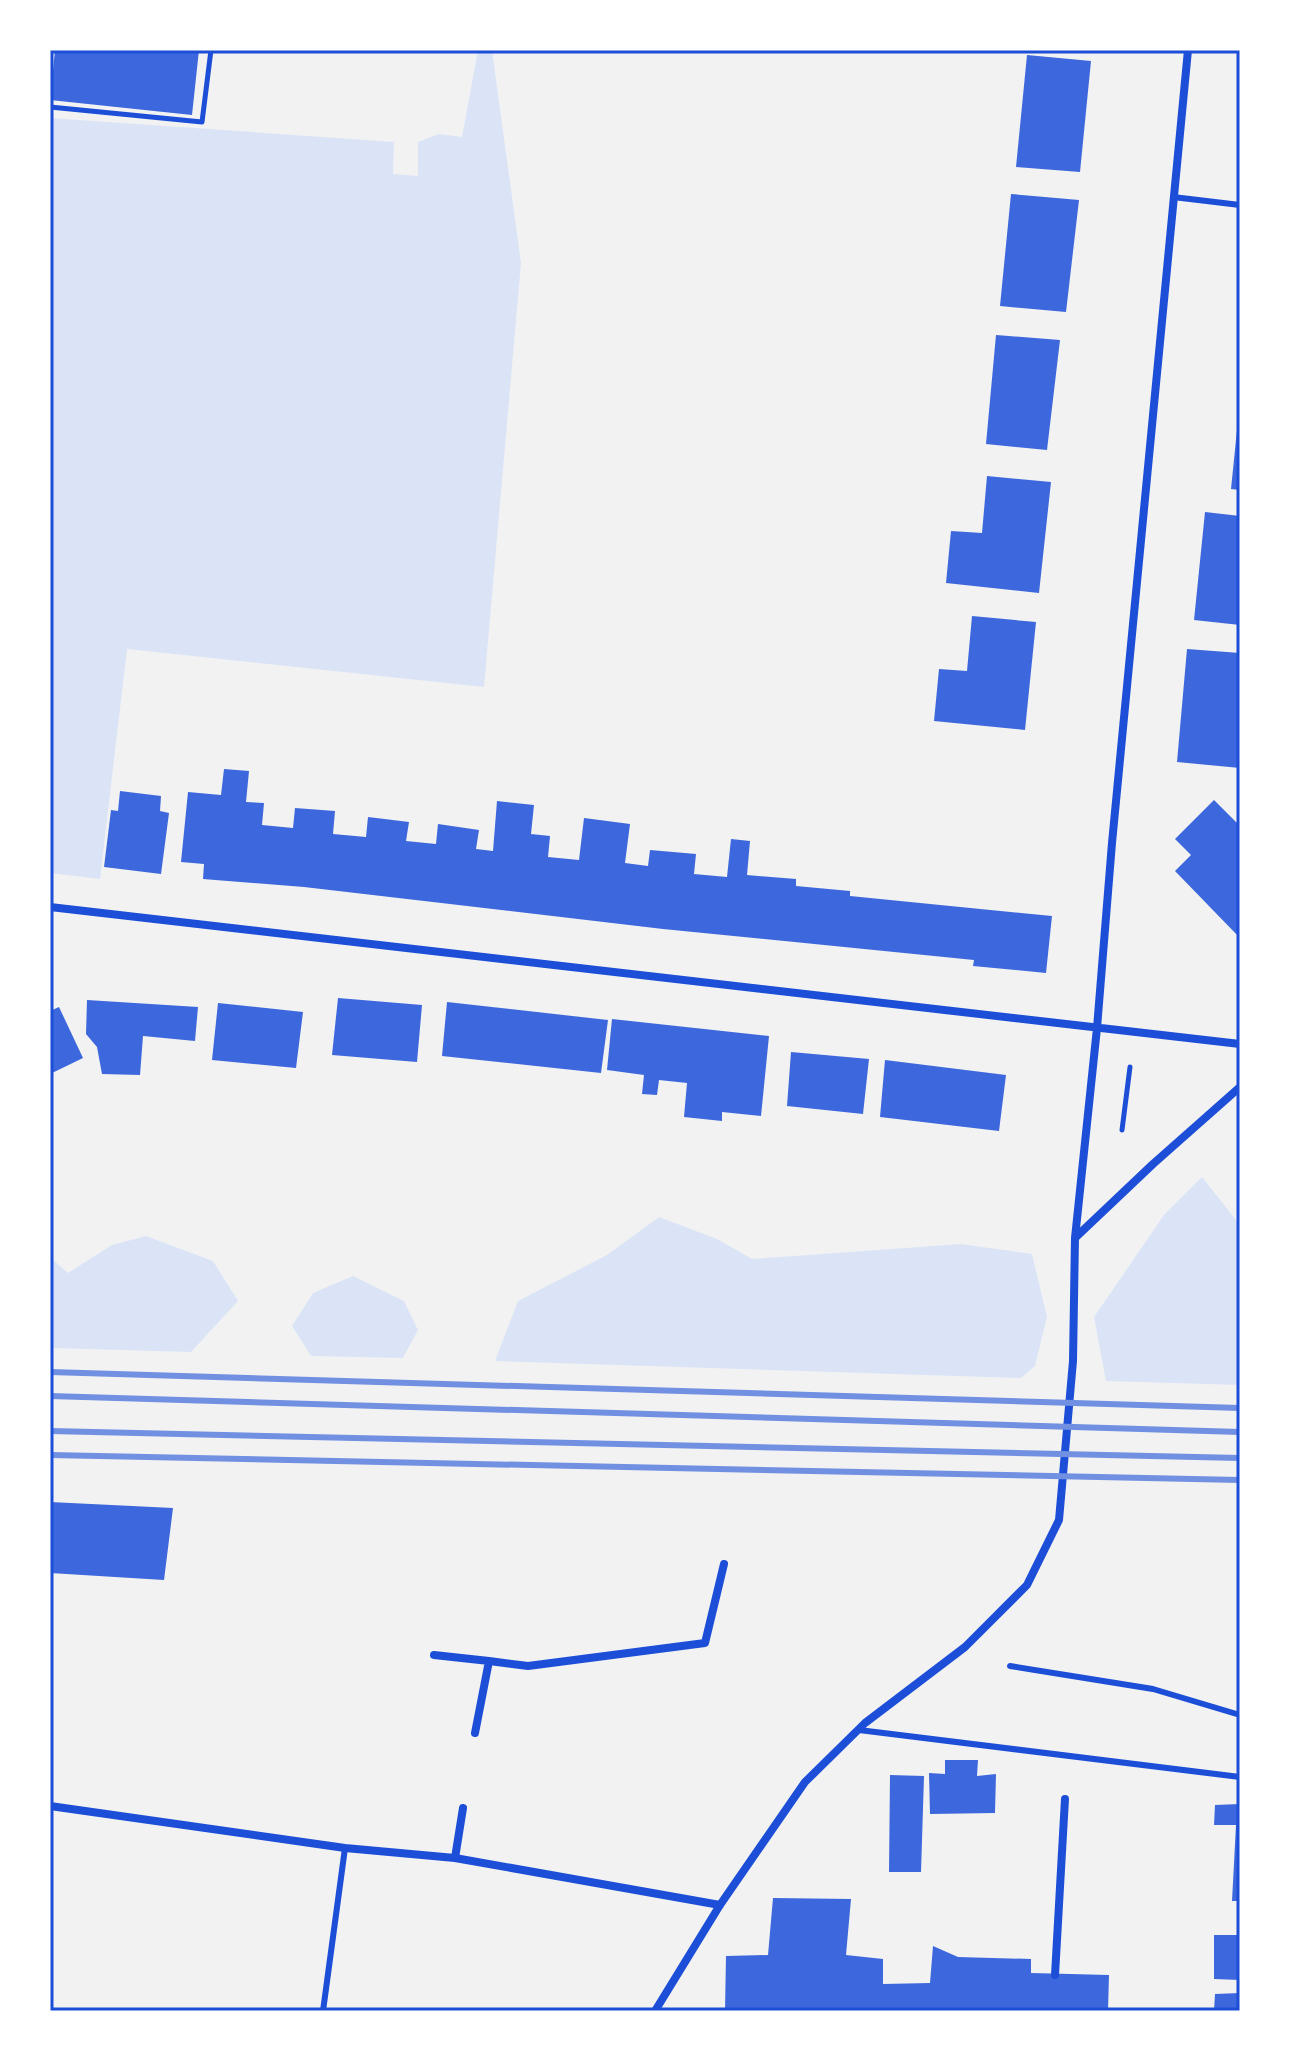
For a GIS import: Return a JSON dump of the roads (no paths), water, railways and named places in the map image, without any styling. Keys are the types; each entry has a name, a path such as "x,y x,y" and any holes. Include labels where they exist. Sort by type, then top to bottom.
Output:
{"street":[{"path":"655,2011 720,1905 805,1782 858,1730 965,1647 1027,1585 1059,1520 1073,1361 1075,1238 1188,50"},
{"path":"50,907 1240,1044"},
{"path":"1075,1238 1240,1087"},
{"path":"434,1655 528,1666 705,1643 724,1564"},
{"path":"475,1733 489,1661"},
{"path":"1055,1975 1065,1799"},
{"path":"50,1806 345,1848 455,1858 720,1905"},
{"path":"455,1858 463,1808"}],"lane":[{"path":"1173,197 1240,205"},
{"path":"1010,1666 1153,1689 1240,1715"},
{"path":"858,1730 1240,1777"},
{"path":"323,2011 345,1848"}],"railway":[{"path":"50,1372 1240,1408"},
{"path":"50,1396 1240,1432"},
{"path":"50,1431 1240,1458"},
{"path":"50,1455 1240,1480"}]}
